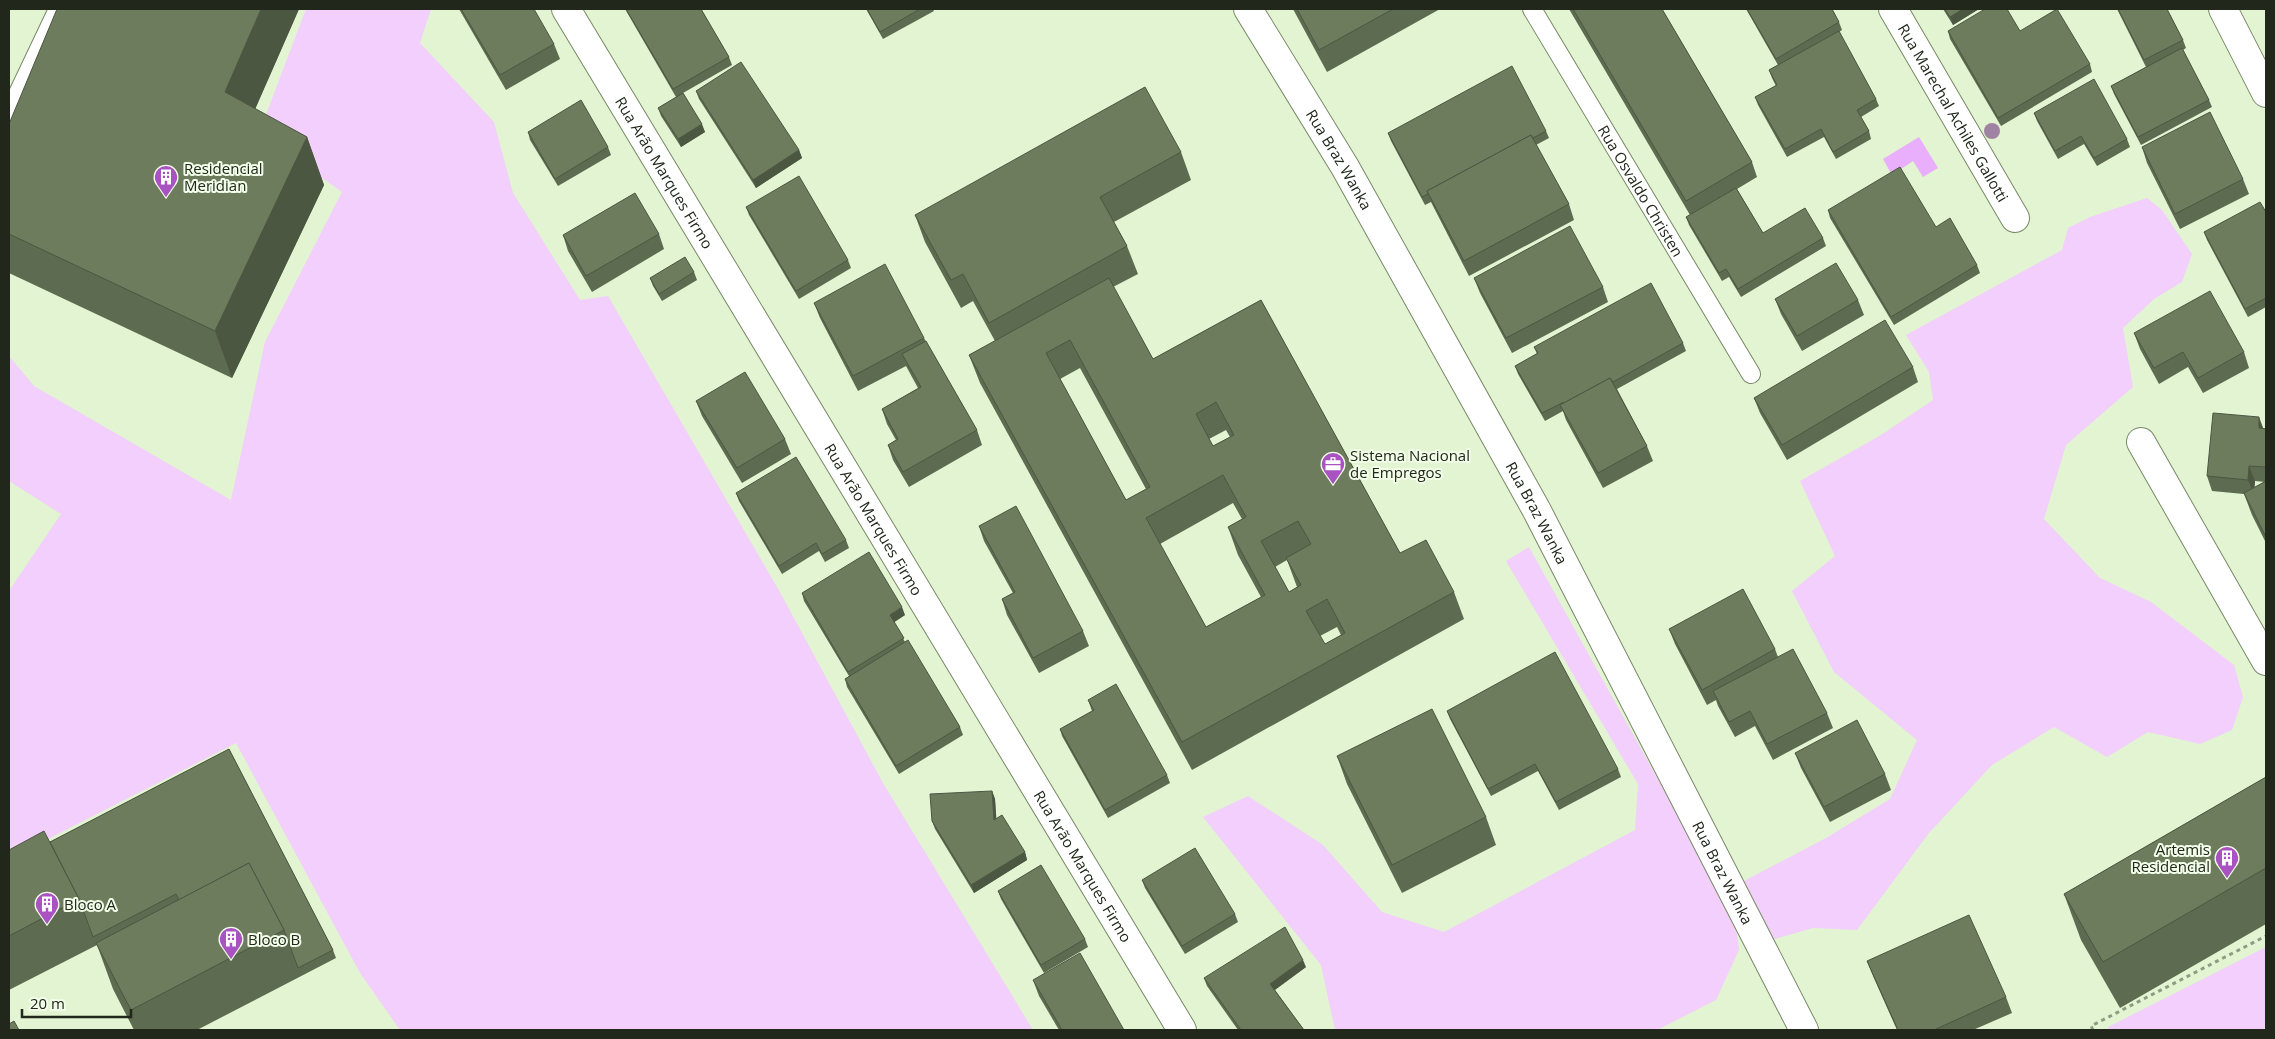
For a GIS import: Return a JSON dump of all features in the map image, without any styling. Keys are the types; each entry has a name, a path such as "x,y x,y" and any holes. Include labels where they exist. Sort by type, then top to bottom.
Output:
{"street":[{"name":"Rua Arão Marques Firmo","path":"566,9 1182,1030"},
{"name":"Rua Braz Wanka","path":"1248,9 1345,167 1536,509 1804,1030"},
{"name":"Rua Marechal Achiles Gallotti","path":"1893,9 2014,218"},
{"path":"2223,9 2266,94"},
{"path":"2141,442 2266,661"}],"lane":[{"path":"9,112 58,9"},
{"name":"Rua Osvaldo Christen","path":"1532,9 1751,374"}],"path":[{"path":"2093,1030 2091,1026 2266,936"}],"shaded area":[{"path":"306,9 431,9 420,43 494,122 513,193 580,300 608,296 781,594 883,783 1033,1030 400,1030 360,973 236,743 9,859 9,591 61,514 9,481 9,356 34,386 231,500 265,342 342,192 259,133"},
{"path":"1919,137 1938,168 1923,177 1913,161 1892,175 1883,159"},
{"path":"2147,198 2162,210 2192,254 2182,282 2154,299 2123,328 2133,387 2066,445 2044,519 2100,578 2151,602 2234,665 2243,697 2232,730 2200,744 2148,732 2107,757 2054,727 1992,765 1929,833 1857,930 1813,928 1768,941 1744,893 1744,881 1826,838 1890,799 1917,740 1834,672 1792,591 1835,556 1800,481 1881,435 1933,400 1929,372 1906,335 2062,250 2068,228 2090,217"},
{"path":"1529,547 1735,918 1739,950 1716,1000 1657,1030 1335,1030 1321,965 1203,817 1248,796 1323,845 1382,912 1444,932 1635,830 1638,784 1506,561"},
{"path":"2266,947 2266,1030 2109,1030 2108,1027"}],"building":[{"name":"Residencial Meridian","path":"57,9 261,9 225,92 307,137 215,331 9,234 9,124"},
{"path":"461,9 534,9 554,44 500,75"},
{"path":"626,9 701,9 729,57 673,89"},
{"path":"867,9 920,9 880,32"},
{"path":"1297,9 1393,9 1319,50"},
{"path":"1573,9 1662,9 1752,162 1686,201"},
{"path":"1747,9 1832,9 1839,22 1776,59"},
{"path":"1945,9 1963,9 1950,17"},
{"path":"1985,9 2007,9 2020,31 2057,9 2090,64 1998,118 1948,31"},
{"path":"2118,9 2167,9 2183,40 2144,60"},
{"path":"1839,31 1876,99 1857,110 1869,131 1833,152 1821,129 1785,149 1755,97 1777,85 1769,70"},
{"path":"2182,48 2209,100 2138,137 2111,86"},
{"path":"741,62 799,150 753,180 696,91"},
{"path":"1512,66 1546,131 1533,138 1531,135 1427,191 1428,194 1422,197 1388,133"},
{"path":"2094,79 2127,139 2094,158 2081,136 2055,151 2034,113"},
{"path":"1145,87 1181,152 1100,197 1127,246 989,323 963,274 951,280 915,215"},
{"path":"683,93 702,124 678,139 658,108"},
{"path":"581,100 608,147 555,179 528,132"},
{"path":"2210,112 2243,179 2175,214 2142,147"},
{"path":"1531,135 1569,204 1464,261 1427,191"},
{"path":"1900,167 1936,227 1950,218 1977,265 1891,317 1828,210"},
{"path":"799,176 848,260 796,291 746,207"},
{"path":"1736,188 1763,233 1805,208 1823,238 1738,289 1726,269 1719,273 1686,217"},
{"path":"635,193 659,234 586,276 563,235"},
{"path":"2260,202 2266,212 2266,298 2245,309 2204,232"},
{"path":"1570,226 1603,287 1506,338 1474,278"},
{"path":"685,257 694,272 659,294 650,278"},
{"path":"1836,263 1858,300 1797,336 1775,299"},
{"path":"885,264 924,338 853,376 814,303"},
{"path":"1109,278 1153,359 1261,300 1400,553 1426,540 1454,592 1182,742 969,355","holes":["1070,340 1150,487 1126,500 1046,353","1216,402 1234,435 1213,446 1196,414","1223,475 1246,517 1228,527 1265,595 1206,627 1146,518","1298,521 1311,544 1286,558 1301,585 1289,592 1261,541","1327,599 1345,633 1325,644 1306,611"]},
{"path":"1651,283 1683,343 1613,382 1610,378 1542,413 1515,366 1538,353 1534,347"},
{"path":"2210,291 2244,352 2198,378 2183,352 2154,368 2134,333"},
{"path":"1885,320 1913,367 1782,445 1754,398"},
{"path":"926,341 977,430 903,472 888,445 898,439 882,409 921,387 902,354"},
{"path":"745,372 785,439 737,468 696,401"},
{"path":"1610,378 1647,446 1598,473 1560,405"},
{"path":"2213,413 2259,417 2259,428 2266,429 2266,467 2249,466 2248,480 2207,476"},
{"path":"796,457 846,540 822,554 816,543 779,566 736,493"},
{"path":"2266,481 2266,537 2244,493"},
{"path":"1016,506 1083,631 1033,658 1002,599 1015,592 979,526"},
{"path":"869,552 902,607 890,615 904,638 848,672 802,593"},
{"path":"1743,589 1775,649 1702,690 1669,629"},
{"path":"908,640 960,727 896,766 845,679"},
{"path":"1793,649 1827,713 1767,744 1750,711 1729,722 1713,691"},
{"path":"1555,652 1618,769 1556,802 1535,764 1488,789 1447,711"},
{"path":"1116,684 1167,775 1105,810 1060,729 1094,710 1088,700"},
{"path":"1432,709 1486,817 1392,865 1337,756"},
{"path":"1857,720 1885,774 1824,807 1795,753"},
{"path":"229,749 333,950 298,968 284,930 249,863 179,900 176,894 93,937 79,899 50,842"},
{"path":"2266,777 2266,868 2103,962 2064,894"},
{"path":"992,791 994,820 1002,815 1025,852 971,885 932,821 930,794"},
{"path":"44,831 79,899 9,936 9,850"},
{"path":"1195,848 1235,914 1182,946 1142,880"},
{"path":"249,863 284,930 131,1010 96,943"},
{"path":"1041,865 1085,939 1041,965 998,891"},
{"path":"1969,915 2006,997 1934,1030 1898,1030 1867,961"},
{"path":"1285,927 1303,960 1270,984 1304,1030 1241,1030 1204,978"},
{"path":"1080,953 1124,1030 1062,1030 1033,980"},
{"path":"14,1021 19,1030 9,1030 9,1024"}],"place":[{"name":"Residencial Meridian","path":"166,198"},
{"name":"Sistema Nacional de Empregos","path":"1333,485"},
{"name":"Artemis Residencial","path":"2227,879"},
{"name":"Bloco A","path":"47,925"},
{"name":"Bloco B","path":"231,960"}]}
